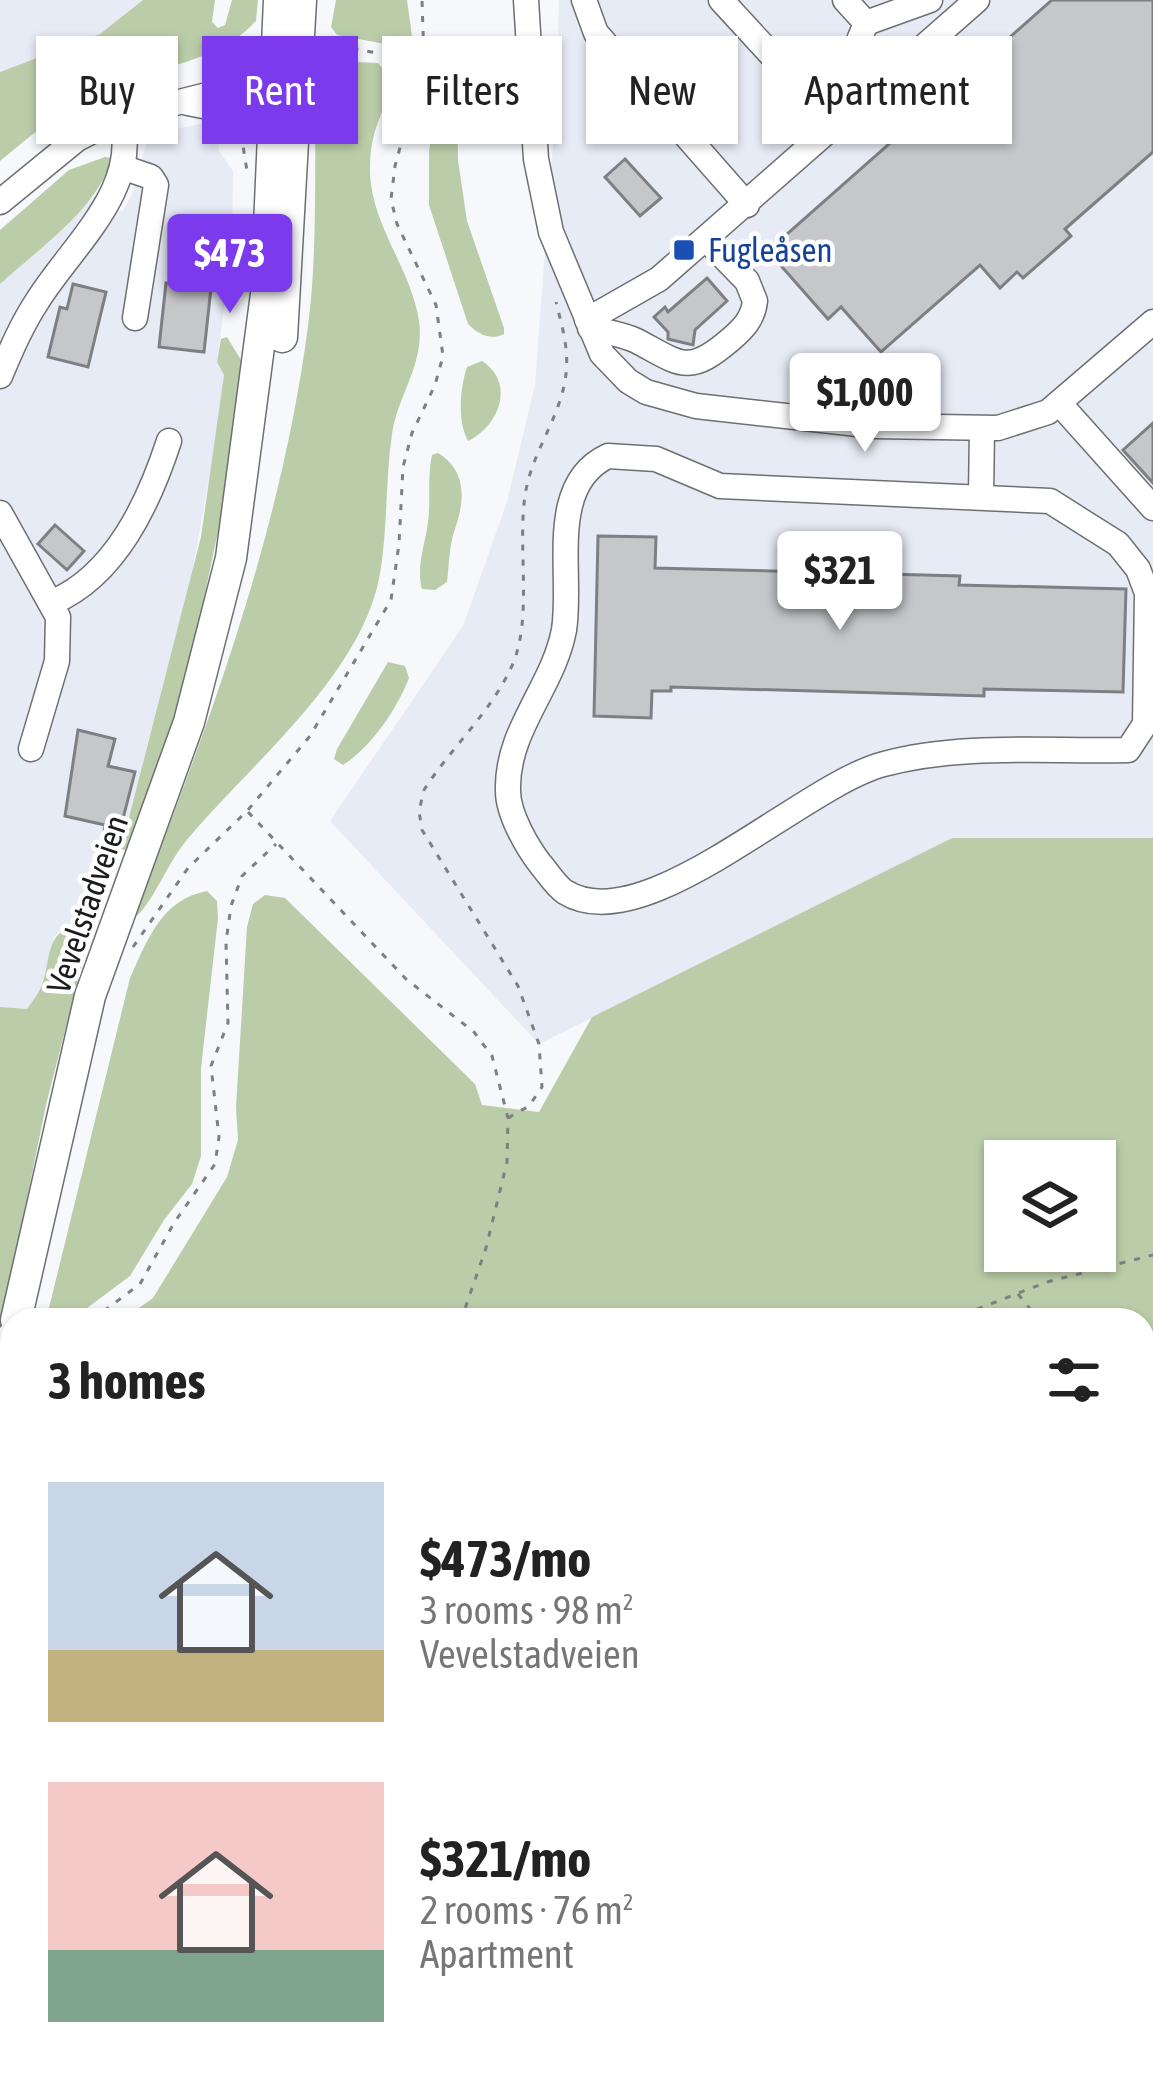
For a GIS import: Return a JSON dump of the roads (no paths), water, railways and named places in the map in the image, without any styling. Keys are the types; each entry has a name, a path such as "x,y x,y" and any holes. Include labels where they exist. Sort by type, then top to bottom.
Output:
{"main road":[{"name":"Vevelstadveien","path":"279,0 280,36"},
{"name":"Vevelstadveien","path":"294,36 301,0"},
{"name":"Vevelstadveien","path":"19,1308 90,996 189,722 239,517 278,144"}],"street":[{"path":"526,0 540,187 551,232 613,368 646,392 668,400 876,426 982,429 1024,422 1059,403 1153,322"},
{"path":"584,0 596,33 747,205"},
{"path":"721,0 762,44"},
{"path":"845,0 866,22"},
{"path":"866,22 930,0"},
{"path":"924,36 961,5"},
{"path":"861,36 866,22"},
{"path":"0,202 71,144"},
{"path":"0,376 25,321 94,222 122,167 126,144"},
{"path":"589,324 637,294 747,205 803,144"},
{"path":"122,167 151,177 156,184 135,318"},
{"path":"589,324 631,338 677,364 692,364 715,352 743,329 754,311 754,301 747,281 706,239"},
{"path":"1059,403 1153,508"},
{"path":"981,496 982,429"},
{"path":"53,602 99,573 152,492 169,441"},
{"path":"608,456 656,459 720,486 981,496 1050,501 1118,544 1138,569 1147,593 1145,724 1137,742 1128,750 956,752 881,764 837,784 659,891 616,902 564,891 531,852 507,796 511,752 552,669 564,629 570,502 579,476 608,456"},
{"path":"0,513 58,617 57,661 31,749"}],"place":[{"name":"Fugleåsen","path":"684,250"}]}
